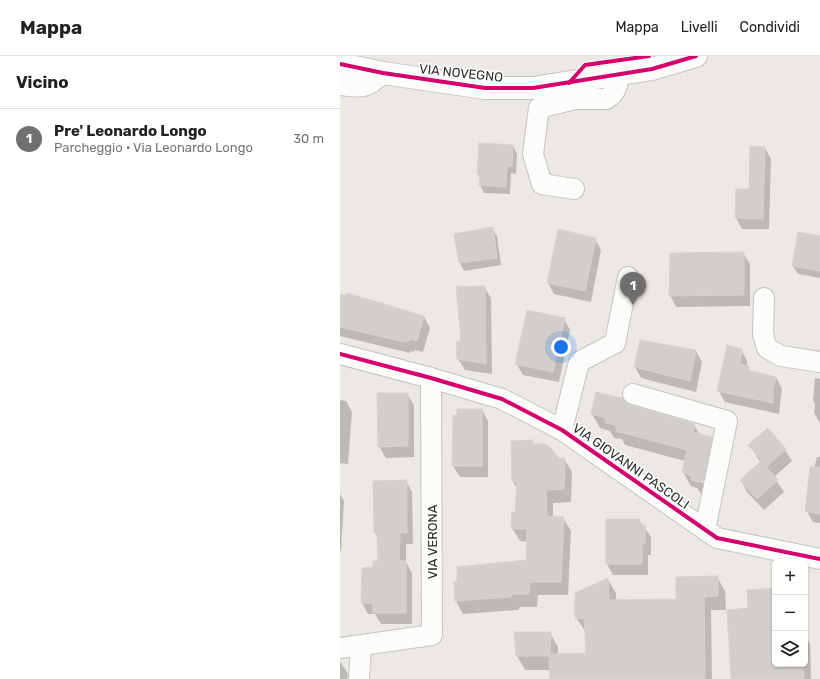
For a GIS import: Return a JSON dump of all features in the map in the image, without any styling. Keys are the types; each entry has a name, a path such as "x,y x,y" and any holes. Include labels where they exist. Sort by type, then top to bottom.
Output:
{"street":[{"name":"VIA NOVEGNO","path":"340,64 383,73 485,88 533,88 652,69 696,56"},
{"path":"340,85 360,88 372,84 383,73"},
{"path":"574,189 542,184 533,154 539,108 575,99 606,99 618,85 618,75"},
{"path":"562,430 579,362 615,343 628,277"},
{"path":"764,298 763,334 767,348 781,356 820,362"},
{"name":"VIA GIOVANNI PASCOLI","path":"340,354 431,378 502,399 562,430 718,538 820,559"},
{"name":"VIA VERONA","path":"361,646 432,635 431,378"},
{"path":"633,394 727,420 705,530"},
{"path":"340,648 361,646 359,679"}],"building":[{"path":"479,143 513,145 512,166 507,166 506,187 479,185 480,174 477,174"},
{"path":"750,146 765,147 763,219 735,218 736,189 749,189"},
{"path":"493,227 497,258 459,263 454,234"},
{"path":"558,229 596,238 585,291 547,283"},
{"path":"798,232 820,236 820,271 792,266"},
{"path":"744,252 744,295 669,296 670,253"},
{"path":"485,286 486,364 457,359 456,342 461,341 456,287"},
{"path":"347,293 424,316 417,341 409,339 408,342 404,342 340,327 340,294 346,296"},
{"path":"527,310 565,318 553,372 515,364"},
{"path":"640,340 696,350 690,381 634,367"},
{"path":"727,345 742,349 740,364 749,366 749,370 776,377 773,389 773,403 717,391"},
{"path":"596,392 622,398 630,405 695,424 693,432 712,437 703,482 691,480 692,476 682,472 687,450 616,431 616,425 605,423 606,418 591,414"},
{"path":"377,393 408,393 408,446 378,447"},
{"path":"457,409 482,409 482,466 452,466 453,415 457,415"},
{"path":"768,428 786,449 767,466 748,445"},
{"path":"533,440 533,444 544,444 550,447 559,458 565,458 564,489 546,490 547,516 564,517 561,582 530,582 529,594 512,594 511,597 455,601 454,582 457,581 457,567 526,560 527,529 511,528 512,512 515,513 517,481 512,481 511,441"},
{"path":"761,461 778,480 757,499 740,480"},
{"path":"810,467 820,467 820,514 805,511"},
{"path":"407,480 407,533 400,533 399,561 406,561 406,613 373,613 373,603 361,603 362,568 373,567 373,561 378,561 377,533 374,533 373,481"},
{"path":"606,519 640,519 640,525 645,525 645,544 642,544 642,564 606,564"},
{"path":"718,576 718,596 704,597 705,679 550,679 549,656 516,656 514,632 551,632 550,654 586,653 584,618 575,619 575,593 608,578 609,600 676,599 676,577"},
{"path":"772,588 772,667 803,667 804,679 731,679 727,610 748,608 747,590"}],"cycle path":[{"path":"569,83 585,65 649,56"},
{"path":"340,64 383,73 485,88 533,88 652,69 696,56"},
{"path":"340,354 431,378 502,399 562,430 717,538 820,559"}],"place":[{"name":"Pre' Leonardo Longo","path":"633,305"}]}
